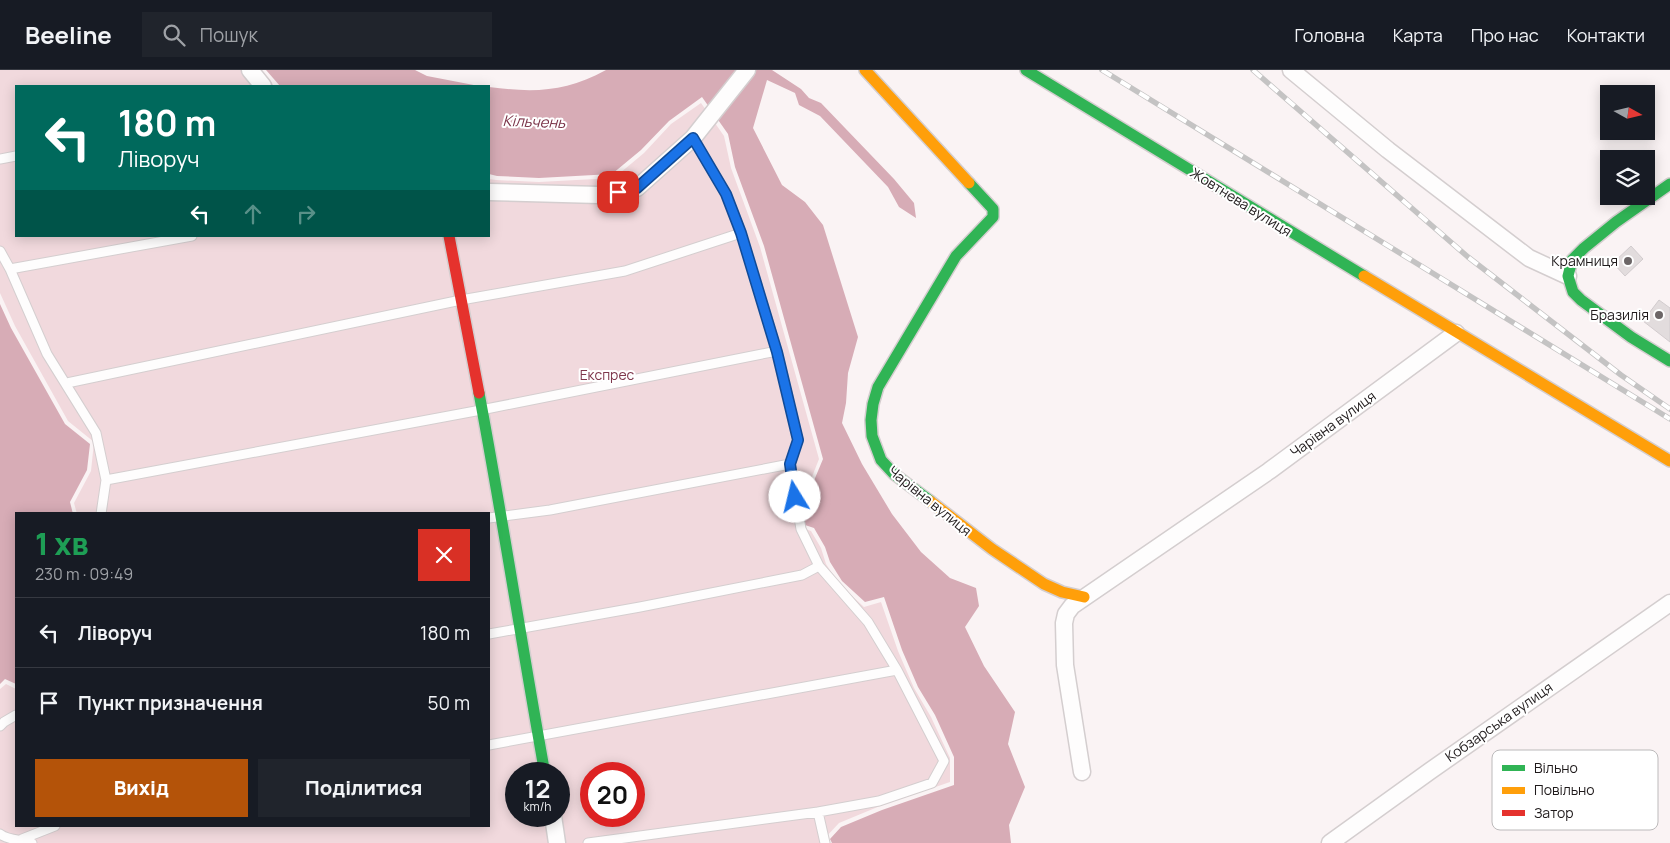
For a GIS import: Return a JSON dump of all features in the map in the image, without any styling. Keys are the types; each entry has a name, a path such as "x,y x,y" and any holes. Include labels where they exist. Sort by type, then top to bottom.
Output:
{"street":[{"path":"250,70 261,85"},
{"path":"490,192 599,195 637,188 698,133 747,70"},
{"name":"Чарівна вулиця","path":"865,70 993,210 993,217 956,256 878,387 872,408 870,425 877,455 887,468 1000,556 1054,589 1084,597"},
{"name":"Жовтнева вулиця","path":"1026,70 1456,333 1670,461"},
{"path":"1291,70 1388,150 1529,258 1568,276"},
{"path":"1670,184 1616,222 1584,248 1572,260 1568,276 1573,292 1581,300 1631,337 1670,361"},
{"path":"449,237 502,516 519,629 543,762"},
{"name":"Чарівна вулиця","path":"1082,772 1066,674 1064,623 1066,614 1072,606 1269,471 1456,333"},
{"name":"Кобзарська вулиця","path":"1330,843 1430,770 1670,603"},
{"path":"555,827 557,843"}],"lane":[{"path":"588,843 818,812 879,801 932,784 944,761 897,670 868,622 818,566 801,529 790,464 798,440 777,352 741,233 726,194 698,133"},
{"path":"0,159 15,156"},
{"path":"66,383 461,300 625,270 741,233"},
{"path":"10,270 187,237"},
{"path":"0,251 47,354 96,433 106,480 101,512"},
{"path":"106,480 481,410 777,352"},
{"path":"490,518 550,510 790,464"},
{"path":"490,634 802,575 818,566"},
{"path":"490,745 897,670"},
{"path":"2,724 15,718"},
{"path":"818,812 825,843"},
{"path":"22,839 52,827"},
{"path":"0,834 6,838 22,839 32,843"}],"green space":[{"name":"Експрес","path":"0,70 261,70 273,85 15,85 15,237 490,237 490,179 539,182 614,178 644,153 671,124 701,103 724,136 731,168 760,247 819,459 797,526 811,531 821,548 826,564 839,584 864,607 881,602 898,651 914,688 931,717 950,758 950,782 880,806 839,823 825,838 827,843 0,843 0,689 6,684 15,688 15,827 490,827 490,512 76,512 74,503 91,471 94,442 68,421 15,326 0,293"}],"water":[{"path":"266,70 415,70 427,76 474,85 279,85"},
{"name":"Кільчень","path":"606,70 772,70 801,89 809,98 821,103 894,179 914,203 916,218 899,207 888,187 820,116 799,105 795,93 767,80 753,128 782,185 805,202 823,225 858,337 848,373 846,403 842,423 862,464 892,514 921,552 950,578 976,588 979,606 965,627 984,666 1015,712 1008,744 1025,787 1009,825 1011,843 832,843 830,839 841,827 882,810 954,785 954,757 935,715 918,687 902,650 884,597 865,602 842,581 830,562 825,547 814,528 802,524 813,483 823,459 764,246 735,167 728,134 702,97 669,121 641,150 612,174 539,178 490,174 490,87 521,90 549,89 577,83"},
{"path":"0,304 11,328 65,424 90,444 87,470 70,502 72,512 15,512 15,684 5,679 0,684"}],"building":[{"name":"Крамниця","path":"1631,246 1643,259 1625,276 1613,263"},
{"name":"Бразилія","path":"1659,300 1670,308 1670,342 1643,321"}],"railway":[{"path":"1102,70 1670,419"},
{"path":"1253,70 1468,257 1621,375 1670,409"}],"traffic: fast":[{"path":"1026,70 1364,276"},
{"path":"930,501 894,474 881,460 872,436 871,420 878,387 956,256 993,217 993,209 969,183"},
{"path":"1670,184 1616,222 1584,248 1572,260 1568,276 1573,292 1581,300 1631,337 1670,361"},
{"path":"479,393 543,762"}],"traffic: slow":[{"path":"865,70 969,183"},
{"path":"1364,276 1670,461"},
{"path":"930,501 992,549 1044,584 1062,592 1084,597"}],"traffic: jam":[{"path":"449,237 479,393"}],"place":[{"name":"Крамниця","path":"1628,261"},
{"name":"Бразилія","path":"1659,315"}],"route":[{"path":"618,192 637,188 693,138 726,194 741,233 777,352 798,440 790,464 795,497"}]}
